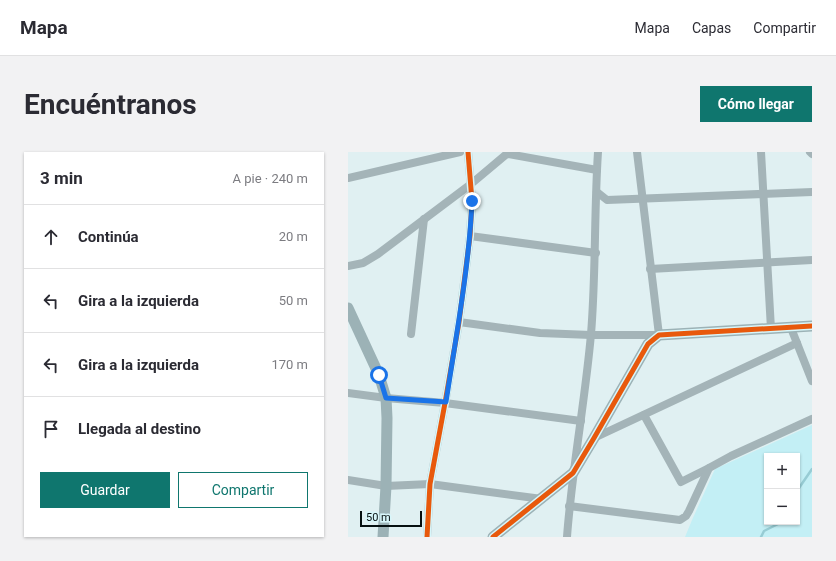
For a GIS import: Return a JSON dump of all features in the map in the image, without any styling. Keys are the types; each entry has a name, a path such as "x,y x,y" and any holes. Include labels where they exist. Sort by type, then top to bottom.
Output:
{"street":[{"path":"348,178 460,152"},
{"path":"427,537 430,484 446,402 459,322 470,236 472,201 468,152"},
{"path":"567,537 569,506 591,335 596,253 596,192 598,152"},
{"path":"637,152 659,335"},
{"path":"761,152 772,329"},
{"path":"348,266 363,263 424,220 509,153 597,170"},
{"path":"596,192 607,200 643,200 812,192"},
{"path":"411,334 424,220"},
{"path":"470,236 596,253"},
{"path":"650,268 812,260"},
{"path":"348,308 377,368 386,398 386,486 383,537"},
{"path":"459,322 540,333 591,335 659,335 812,326"},
{"path":"791,328 812,381"},
{"path":"493,537 573,473 648,344 659,335"},
{"path":"594,438 797,343"},
{"path":"348,393 386,398 446,402 581,421"},
{"path":"644,415 680,482 731,456 812,419"},
{"path":"569,506 680,520 686,516 689,511 709,468"},
{"path":"348,480 386,486 430,484 542,499"}],"shaded area":[{"path":"812,425 812,537 685,537 715,469"}],"waterway":[{"path":"799,489 812,469"},
{"path":"761,537 764,531 776,525"}],"cycle path":[{"path":"427,537 430,484 459,322 470,236 472,201 468,152"},
{"path":"493,537 573,473 648,344 659,335 812,326"}],"route":[{"path":"379,375 386,398 446,402 459,322 470,236 472,201"}]}
